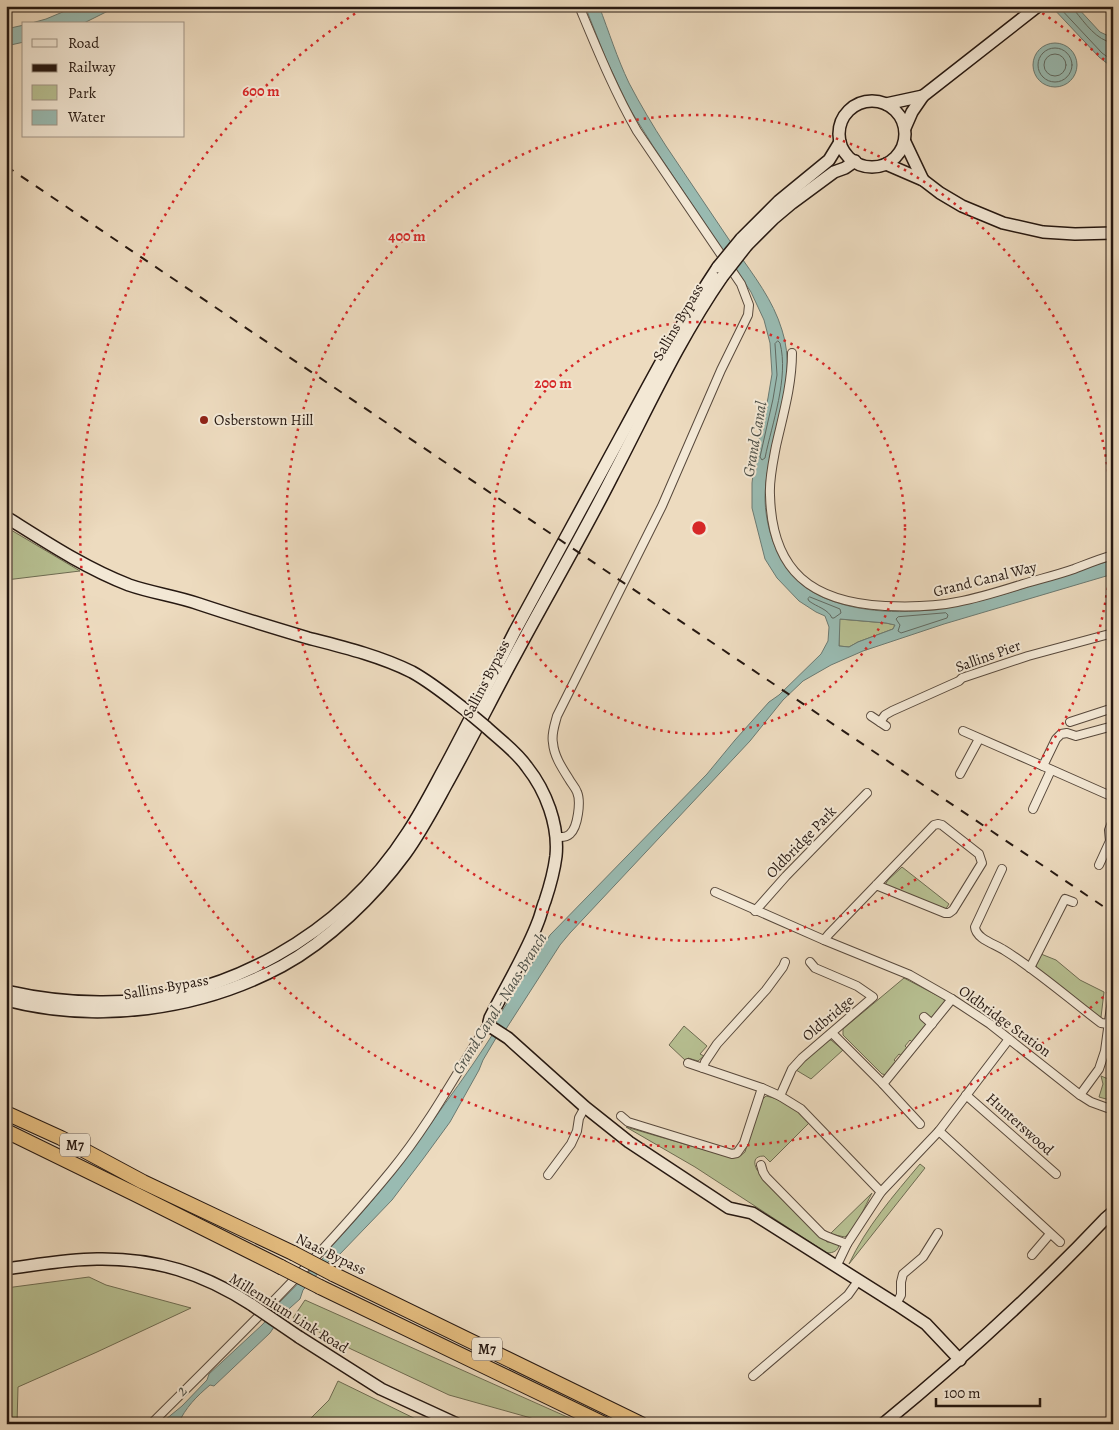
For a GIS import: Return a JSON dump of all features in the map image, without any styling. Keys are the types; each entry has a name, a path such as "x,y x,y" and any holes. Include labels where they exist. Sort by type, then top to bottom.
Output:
{"highway":[{"name":"M7","path":"6,1108 143,1182"},
{"name":"Naas Bypass","path":"6,1113 61,1138 143,1182 642,1424"},
{"name":"M7","path":"6,1131 320,1287 604,1424"},
{"name":"M7","path":"6,1138 135,1194"}],"main road":[{"path":"905,128 912,112 923,96 1034,9"},
{"path":"886,104 923,96"},
{"path":"870,100 886,104 897,111 902,118 905,128 905,142 901,151 894,159 886,164 877,166 868,166 854,161 844,151 840,142 841,122 852,107 861,102 870,100"},
{"name":"Sallins Bypass","path":"6,991 67,1001 101,1002 162,997 205,986 278,956 331,919 357,896 408,834 423,809 534,595 697,299 779,201 829,160 840,142"},
{"path":"905,142 923,180"},
{"name":"Sallins Bypass","path":"744,242 834,172 845,168 854,161"},
{"path":"886,164 923,180 962,206 1003,223 1043,232 1075,234 1113,233"},
{"name":"Sallins Bypass","path":"6,1000 35,1007 86,1012 114,1012 197,999 224,991 281,966 305,952 369,896 404,856 421,831 468,747 649,404 711,293 720,272"},
{"path":"6,517 60,552 105,575 131,585 344,648 413,673 440,690 517,754 543,792 551,814 556,837 556,855 552,877 538,923 490,1024 585,1107 629,1142 729,1208 752,1213 896,1304 926,1324 960,1360"},
{"path":"883,1424 960,1360 1049,1276 1113,1212"},
{"name":"Millennium Link Road","path":"6,1269 96,1259 134,1260 185,1271 230,1291 381,1389 457,1424"}],"street":[{"path":"556,837 565,837 572,833 578,806 578,793 558,761 552,741 558,716 662,506 721,370 748,315 749,305 741,284 637,131 625,110 579,6"},
{"name":"Grand Canal Way","path":"792,353 790,385 774,457 770,494 773,524 781,550 796,574 810,586 842,600 869,605 914,608 959,602 994,593 1073,570 1113,555"},
{"name":"Sallins Pier","path":"871,716 883,724 885,715 962,678 1028,656 1113,633"},
{"path":"1070,722 1113,708"},
{"path":"1090,716 1095,731"},
{"path":"1043,766 1060,734 1067,733 1076,736 1113,726"},
{"path":"962,731 1113,797"},
{"path":"960,774 980,739"},
{"path":"1033,809 1051,770"},
{"name":"Oldbridge Park","path":"756,911 786,876 867,793"},
{"path":"1099,865 1110,841 1109,830 1113,820"},
{"path":"715,892 824,940 829,934 876,885 934,825 942,825 979,854 982,863 953,910 949,913 944,913 876,885"},
{"path":"1002,869 975,926 975,930 980,936 1005,950 1030,968 1101,1023 1108,1024"},
{"path":"1030,968 1065,899 1073,902"},
{"name":"Oldbridge Station","path":"824,940 910,975 952,999 1009,1038 1080,1095 1091,1102 1113,1110"},
{"path":"703,1068 718,1044 766,990 785,962"},
{"name":"Oldbridge","path":"780,1096 792,1068 873,997 857,986 815,968 810,962"},
{"path":"873,997 880,991"},
{"path":"1080,1095 1099,1070 1104,1051 1113,992"},
{"path":"883,1084 952,999"},
{"path":"924,1018 932,1024"},
{"path":"151,1424 325,1246 392,1170 436,1108 490,1024"},
{"path":"832,1032 920,1124"},
{"path":"836,1267 847,1244 881,1192 939,1131 1009,1038"},
{"path":"688,1063 780,1096 800,1110 881,1192"},
{"path":"621,1116 628,1122 732,1154 737,1153 744,1143 762,1088"},
{"name":"Hunterswood","path":"966,1095 1056,1174"},
{"path":"548,1175 570,1144 577,1131 579,1118 585,1107"},
{"path":"939,1131 1060,1242"},
{"path":"761,1165 766,1177 822,1234 847,1244"},
{"path":"896,1304 901,1295 903,1274 923,1257 938,1233"},
{"path":"1032,1255 1050,1234"},
{"path":"753,1376 848,1295 858,1281"}],"green space":[{"path":"6,527 80,571 6,580"},
{"path":"839,619 895,625 893,629 849,647 839,646"},
{"path":"902,867 949,904 945,910 885,885"},
{"path":"1041,954 1056,960 1080,980 1104,992 1101,1017 1037,970 1036,964"},
{"path":"904,978 944,999 945,1004 913,1043 910,1040 905,1046 908,1049 902,1056 899,1054 894,1060 897,1063 887,1075 882,1074 843,1035 843,1029"},
{"path":"684,1026 707,1046 700,1054 704,1056 698,1061 688,1058 686,1061 669,1045"},
{"path":"828,1040 831,1040 843,1050 811,1079 796,1070 801,1063"},
{"path":"1101,1076 1113,1081 1113,1101 1099,1097 1103,1084"},
{"path":"766,1096 790,1106 810,1122 770,1162 764,1156 756,1158 757,1170 827,1242 834,1242 839,1245 838,1249 833,1252 827,1253 695,1167 626,1127 705,1150 739,1157 745,1152 761,1101"},
{"path":"920,1164 925,1168 849,1264 872,1224"},
{"path":"872,1193 857,1222 845,1237 830,1234"},
{"path":"89,1277 106,1285 191,1308 18,1387 17,1424 6,1424 6,1288"},
{"path":"305,1300 583,1424 542,1424 531,1418 449,1395 351,1349 293,1318"},
{"path":"338,1381 426,1424 311,1424 308,1421 329,1400"}],"water":[{"path":"77,6 118,6 86,22 35,22"},
{"path":"585,6 599,6 625,74 642,107 666,146 762,288 774,308 782,330 787,371 785,392 767,476 765,508 776,550 794,577 812,592 841,604 883,611 917,611 983,600 1113,560 1113,574 944,624 863,651 831,665 803,681 783,700 750,741 560,945 506,1029 502,1028 450,1122 392,1200 340,1254 330,1260 303,1290 300,1299 282,1315 270,1333 214,1386 210,1385 196,1398 184,1412 178,1424 160,1424 182,1406 207,1380 209,1374 262,1325 275,1311 278,1304 324,1257 324,1254 357,1219 387,1182 430,1125 485,1046 498,1026 495,1022 550,935 707,774 769,702 779,695 821,654 828,641 829,627 825,616 799,601 777,578 765,559 752,508 755,457 772,374 770,343 764,320 751,292 628,106 606,59","holes":["840,619 895,625 893,629 849,647 839,646"]},
{"path":"1051,6 1076,6 1100,32 1113,38 1113,68 1099,57"},
{"path":"22,25 22,42 6,46 6,29"},
{"path":"1059,43 1071,49 1076,56 1076,74 1071,81 1064,86 1051,87 1043,84 1036,77 1033,61 1036,53 1043,46"}],"railway":[{"path":"6,166 1113,913"}],"place":[{"name":"Osberstown Hill","path":"204,420"}],"water label":[{"name":"Grand Canal","path":"754,439"},
{"name":"Grand Canal - Naas Branch","path":"499,1003"},
{"name":"2","path":"181,1390"}]}
